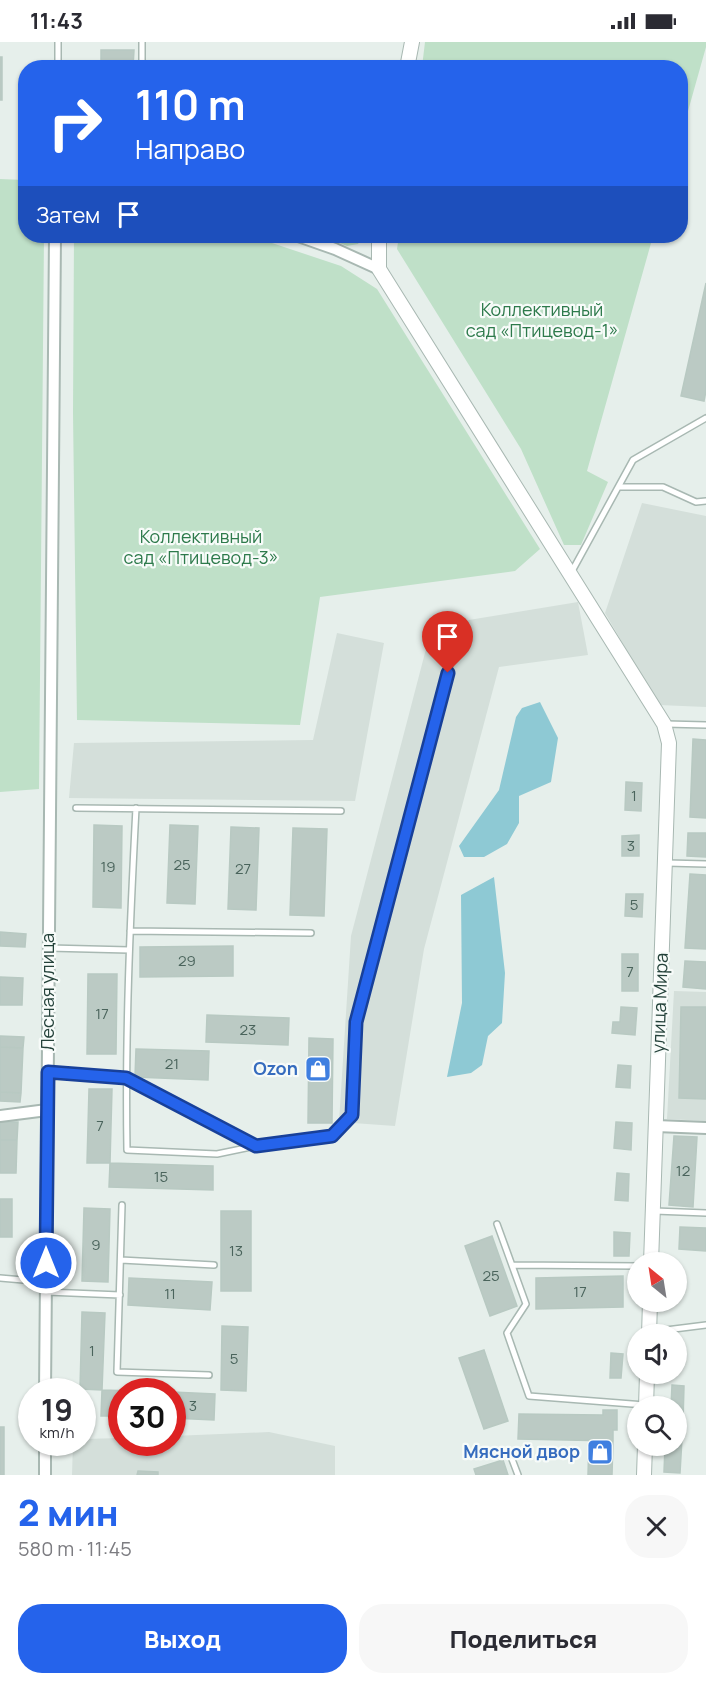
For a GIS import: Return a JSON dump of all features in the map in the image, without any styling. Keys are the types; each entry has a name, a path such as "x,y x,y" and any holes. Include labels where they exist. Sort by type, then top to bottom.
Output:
{"street":[{"path":"409,60 412,42"},
{"name":"Лесная улица","path":"45,1378 55,243"},
{"path":"318,243 379,269 379,243"},
{"name":"улица Мира","path":"379,269 664,724 669,744 651,1252"},
{"path":"0,1116 48,1110"},
{"path":"656,1126 706,1128"},
{"path":"45,1456 45,1475"},
{"path":"644,1475 645,1456"}],"lane":[{"path":"58,42 58,60"},
{"path":"142,42 142,60"},
{"path":"571,573 633,460 706,418"},
{"path":"619,487 663,487 696,502 706,501"},
{"path":"136,808 129,950 127,1150 217,1154 256,1146 332,1136 352,1115 356,1022 460,627"},
{"path":"664,724 706,725"},
{"path":"76,807 341,811"},
{"path":"665,863 706,864"},
{"path":"130,931 311,933"},
{"path":"49,948 129,950"},
{"path":"48,1072 126,1078 256,1146"},
{"path":"122,1205 117,1372 209,1375"},
{"path":"653,1211 706,1213"},
{"path":"497,1224 526,1304 507,1333 529,1396 627,1404"},
{"path":"122,1260 214,1265"},
{"path":"512,1265 627,1266"},
{"path":"0,1278 46,1287 120,1295"},
{"path":"687,1328 706,1325"},
{"path":"510,1454 518,1475"}],"shaded area":[{"path":"642,503 706,516 706,707 659,705 605,613"},
{"path":"578,602 588,655 499,667 424,949 395,1126 339,1122 351,936 432,626"},
{"path":"337,633 384,643 355,801 69,798 74,743 313,740"},
{"path":"674,991 706,992 706,1121 667,1119"},
{"path":"269,1432 335,1446 335,1475 72,1475 73,1456 96,1456 96,1439 108,1438 108,1456 186,1456 186,1435"}],"green space":[{"path":"425,42 706,42 688,111 688,60 423,60"},
{"path":"0,179 18,180 18,243 44,243 39,789 0,792"},
{"name":"Коллективный сад «Птицевод-3»","path":"74,243 272,243 341,266 377,289 540,549 515,571 320,597 300,725 77,720 73,413"},
{"path":"340,243 359,243 358,244 347,246"},
{"name":"Коллективный сад «Птицевод-1»","path":"398,243 651,243 587,471 608,482 581,545 564,545 521,449 397,249"}],"water":[{"path":"540,702 558,738 551,782 519,796 519,823 507,844 484,857 464,857 459,846 499,790 516,717 522,708"},
{"path":"494,877 505,973 502,1023 488,1036 482,1065 471,1073 447,1077 462,1003 461,895"}],"building":[{"path":"101,50 134,50 133,60 101,60"},
{"path":"0,57 2,57 2,100 0,100"},
{"path":"706,283 706,391 704,401 681,396"},
{"path":"693,739 706,740 706,818 690,817"},
{"path":"626,782 642,783 641,811 625,810"},
{"path":"94,825 122,826 121,908 93,907"},
{"path":"170,825 198,826 195,904 167,903"},
{"path":"231,827 259,828 256,910 228,909"},
{"path":"293,828 327,829 324,916 290,915"},
{"path":"688,833 706,833 706,857 687,856"},
{"path":"639,835 639,856 622,856 622,836"},
{"path":"690,874 706,875 706,949 685,948"},
{"path":"626,894 643,894 642,917 625,916"},
{"path":"0,932 26,934 25,947 0,946"},
{"path":"233,946 233,976 140,977 140,947"},
{"path":"622,954 638,954 638,991 622,991"},
{"path":"685,961 706,962 706,989 683,987"},
{"path":"88,974 117,974 116,1054 87,1054"},
{"path":"0,977 23,978 22,1005 0,1005"},
{"path":"621,1007 637,1008 635,1035 612,1033 613,1022 620,1022"},
{"path":"681,1007 706,1007 706,1099 679,1098"},
{"path":"207,1015 289,1018 288,1045 206,1042"},
{"path":"0,1036 24,1037 23,1048 0,1047"},
{"path":"309,1038 333,1039 332,1123 308,1123"},
{"path":"0,1047 23,1048 21,1093 0,1092"},
{"path":"136,1049 209,1051 208,1080 135,1077"},
{"path":"618,1065 631,1066 630,1088 616,1087"},
{"path":"89,1089 112,1089 110,1163 87,1163"},
{"path":"0,1092 21,1093 20,1102 0,1101"},
{"path":"0,1122 18,1122 17,1140 0,1140"},
{"path":"616,1122 632,1123 631,1150 614,1148"},
{"path":"674,1136 697,1137 693,1207 669,1205"},
{"path":"0,1140 17,1140 16,1173 0,1173"},
{"path":"110,1163 213,1166 213,1190 109,1187"},
{"path":"617,1173 629,1174 628,1201 615,1200"},
{"path":"0,1199 12,1199 12,1237 0,1237"},
{"path":"84,1208 110,1209 108,1282 82,1281"},
{"path":"221,1211 251,1211 251,1291 221,1291"},
{"path":"680,1227 706,1228 706,1251 679,1249"},
{"path":"614,1232 630,1233 627,1256 614,1256"},
{"path":"492,1236 517,1306 490,1316 465,1246"},
{"path":"623,1276 623,1307 536,1309 536,1278"},
{"path":"129,1278 212,1282 210,1310 128,1305"},
{"path":"82,1312 105,1313 102,1390 96,1390 96,1378 80,1378"},
{"path":"222,1326 248,1327 246,1391 221,1390"},
{"path":"484,1350 508,1421 484,1429 459,1358"},
{"path":"611,1353 623,1354 621,1378 610,1378"},
{"path":"672,1385 684,1386 684,1396 672,1396"},
{"path":"102,1390 108,1390 108,1416 101,1416"},
{"path":"186,1393 215,1394 214,1420 186,1419"},
{"path":"603,1410 617,1410 617,1430 613,1430 613,1441 518,1439 519,1414 603,1415"},
{"path":"0,1427 4,1427 4,1475 0,1475"},
{"path":"589,1440 613,1441 612,1475 588,1475"},
{"path":"665,1456 681,1456 680,1473 664,1472"},
{"path":"503,1460 508,1475 476,1475 474,1469"},
{"path":"138,1471 158,1472 158,1475 137,1475"}],"place":[{"name":"Ozon","path":"318,1069"},
{"name":"Мясной двор","path":"600,1452"}],"route":[{"path":"46,1263 48,1072 126,1078 256,1146 332,1136 352,1115 356,1022 448,673"}]}
